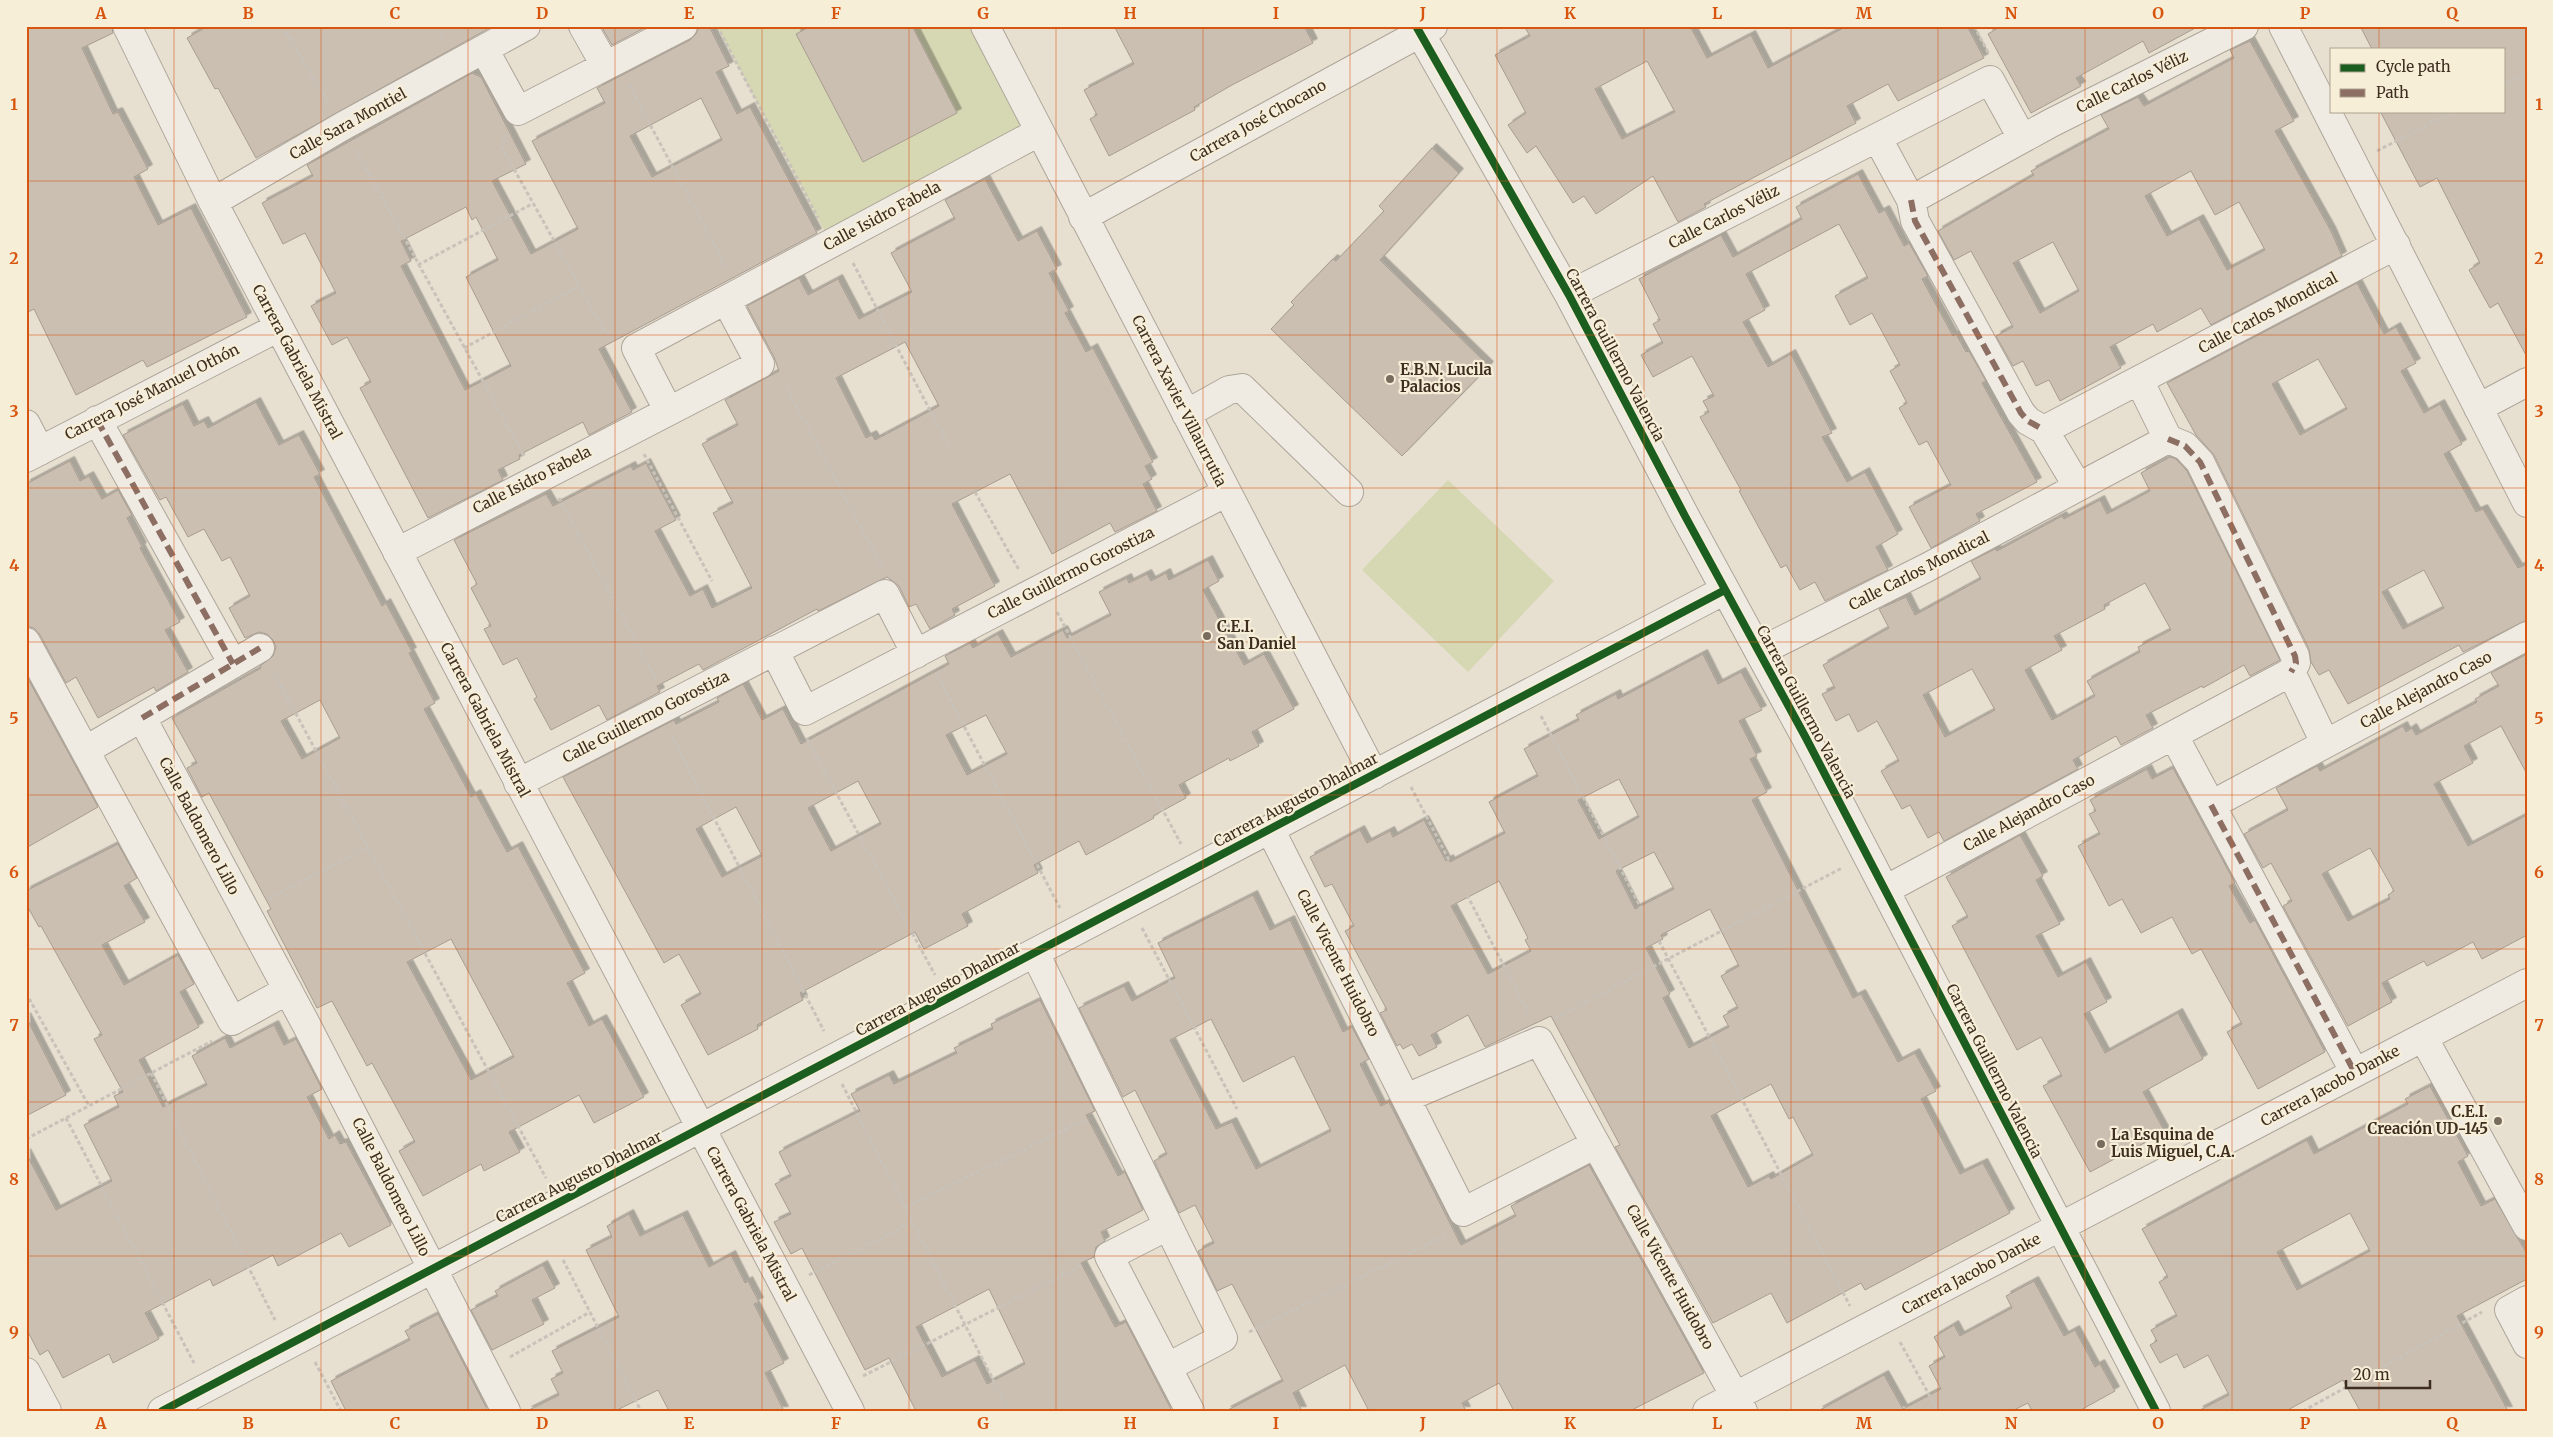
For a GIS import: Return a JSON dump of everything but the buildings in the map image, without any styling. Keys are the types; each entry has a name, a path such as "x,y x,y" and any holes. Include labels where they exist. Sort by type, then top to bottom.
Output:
{"street":[{"name":"Carrera Gabriela Mistral","path":"127,26 213,202 844,1400"},
{"name":"Calle Sara Montiel","path":"213,202 343,126 526,26"},
{"path":"583,26 610,62"},
{"path":"484,49 518,111 610,62 684,26"},
{"name":"Carrera Xavier Villaurrutia","path":"985,26 1374,774"},
{"name":"Calle Carlos Véliz","path":"1911,200 2022,138 2244,26"},
{"path":"2284,26 2527,503"},
{"name":"Carrera José Chocano","path":"1083,216 1423,29"},
{"name":"Carrera Guillermo Valencia","path":"1423,29 1569,295 1885,890 2156,1411"},
{"name":"Calle Carlos Véliz","path":"1569,295 1878,139 1990,80 2022,138"},
{"name":"Calle Isidro Fabela","path":"636,348 1039,132"},
{"path":"1878,139 1911,200 1915,221 2021,413 2028,421 2044,430 2078,487"},
{"name":"Calle Carlos Mondical","path":"2044,430 2396,245"},
{"path":"732,296 760,364"},
{"name":"Carrera José Manuel Othón","path":"33,454 279,327"},
{"path":"636,348 668,410"},
{"name":"Calle Isidro Fabela","path":"397,552 760,364"},
{"path":"2139,380 2168,439 2185,446 2200,462 2295,656 2296,663 2291,672 2325,743"},
{"path":"2478,408 2527,382"},
{"path":"1186,414 1229,390 1242,388 1349,492"},
{"path":"97,420 233,664"},
{"path":"26,424 33,454"},
{"name":"Calle Carlos Mondical","path":"1758,652 1926,568 2168,439"},
{"name":"Calle Guillermo Gorostiza","path":"805,711 1226,492"},
{"name":"Carrera Augusto Dhalmar","path":"162,1411 433,1268 702,1130 1194,868 1725,590"},
{"path":"885,594 916,654"},
{"name":"Calle Guillermo Gorostiza","path":"518,783 885,594"},
{"name":"Calle Alejandro Caso","path":"2211,805 2527,636"},
{"path":"26,642 232,1021 288,990"},
{"path":"86,750 260,648"},
{"path":"774,650 805,711"},
{"name":"Calle Alejandro Caso","path":"1885,890 2291,672"},
{"name":"Calle Baldomero Lillo","path":"142,718 288,990 506,1411"},
{"path":"2174,736 2354,1073"},
{"name":"Calle Vicente Huidobro","path":"1270,829 1464,1212"},
{"path":"1035,953 1223,1338 1168,1367"},
{"name":"Carrera Jacobo Danke","path":"1707,1411 1739,1403 1862,1330 2527,983"},
{"path":"1406,1098 1539,1036"},
{"name":"Calle Vicente Huidobro","path":"1539,1036 1596,1144 1739,1403"},
{"path":"2423,1037 2523,1209"},
{"path":"1464,1212 1596,1144"},
{"path":"1168,1226 1109,1256 1190,1411"},
{"path":"2518,1305 2527,1344"},
{"path":"26,1372 47,1411"}],"path":[{"path":"282,26 343,126 464,348 541,476 663,707 913,1222 1009,1411"},
{"path":"717,26 948,445"},
{"path":"610,62 732,296"},
{"path":"2506,84 2527,73"},
{"path":"518,111 502,146 532,204 610,338 636,348"},
{"path":"2355,163 2452,112"},
{"path":"418,265 532,204"},
{"path":"464,348 579,286"},
{"path":"760,364 776,369 781,377 887,575 885,594"},
{"path":"631,430 712,581"},
{"path":"975,492 1037,590 1194,868"},
{"path":"260,648 559,1204"},
{"path":"916,654 927,659 933,668 1073,933"},
{"path":"1529,694 1641,908"},
{"path":"805,711 801,729 948,999"},
{"path":"1398,762 1449,860"},
{"path":"246,912 368,846"},
{"path":"1539,1036 1546,1023 1866,855"},
{"path":"1467,895 1539,1036"},
{"path":"1129,903 1237,1109"},
{"path":"1658,942 1862,1330"},
{"path":"26,993 89,1106"},
{"path":"26,1139 226,1032 231,1028 232,1021"},
{"path":"151,1073 295,1341 341,1411"},
{"path":"906,1207 1110,1107"},
{"path":"66,1118 207,1387"},
{"path":"1223,1338 1235,1339 1439,1240 1461,1226 1464,1212"},
{"path":"785,1287 913,1222"},
{"path":"844,1400 965,1325 1096,1259 1109,1256"},
{"path":"563,1260 641,1411"},
{"path":"2302,1411 2488,1309 2518,1305"},
{"path":"485,1370 590,1312"},
{"path":"1887,1317 1938,1411"}],"green space":[{"path":"717,26 985,26 1039,132 831,243"},
{"path":"1448,480 1554,581 1468,672 1362,570"}],"marked path":[{"path":"1911,200 1915,221 2021,413 2028,421 2044,430"},
{"path":"97,420 233,664"},
{"path":"2168,439 2185,446 2200,462 2295,656 2296,663 2291,672"},
{"path":"142,718 260,648"},
{"path":"2211,805 2355,1073"}],"cycle path":[{"path":"1416,26 1569,295 1685,516 1806,738 2156,1411"},
{"path":"162,1411 1725,590"}],"place":[{"name":"E.B.N. Lucila Palacios","path":"1390,379"},
{"name":"C.E.I. San Daniel","path":"1207,636"},
{"name":"C.E.I. Creación UD-145","path":"2498,1121"},
{"name":"La Esquina de Luis Miguel, C.A.","path":"2101,1144"}]}
